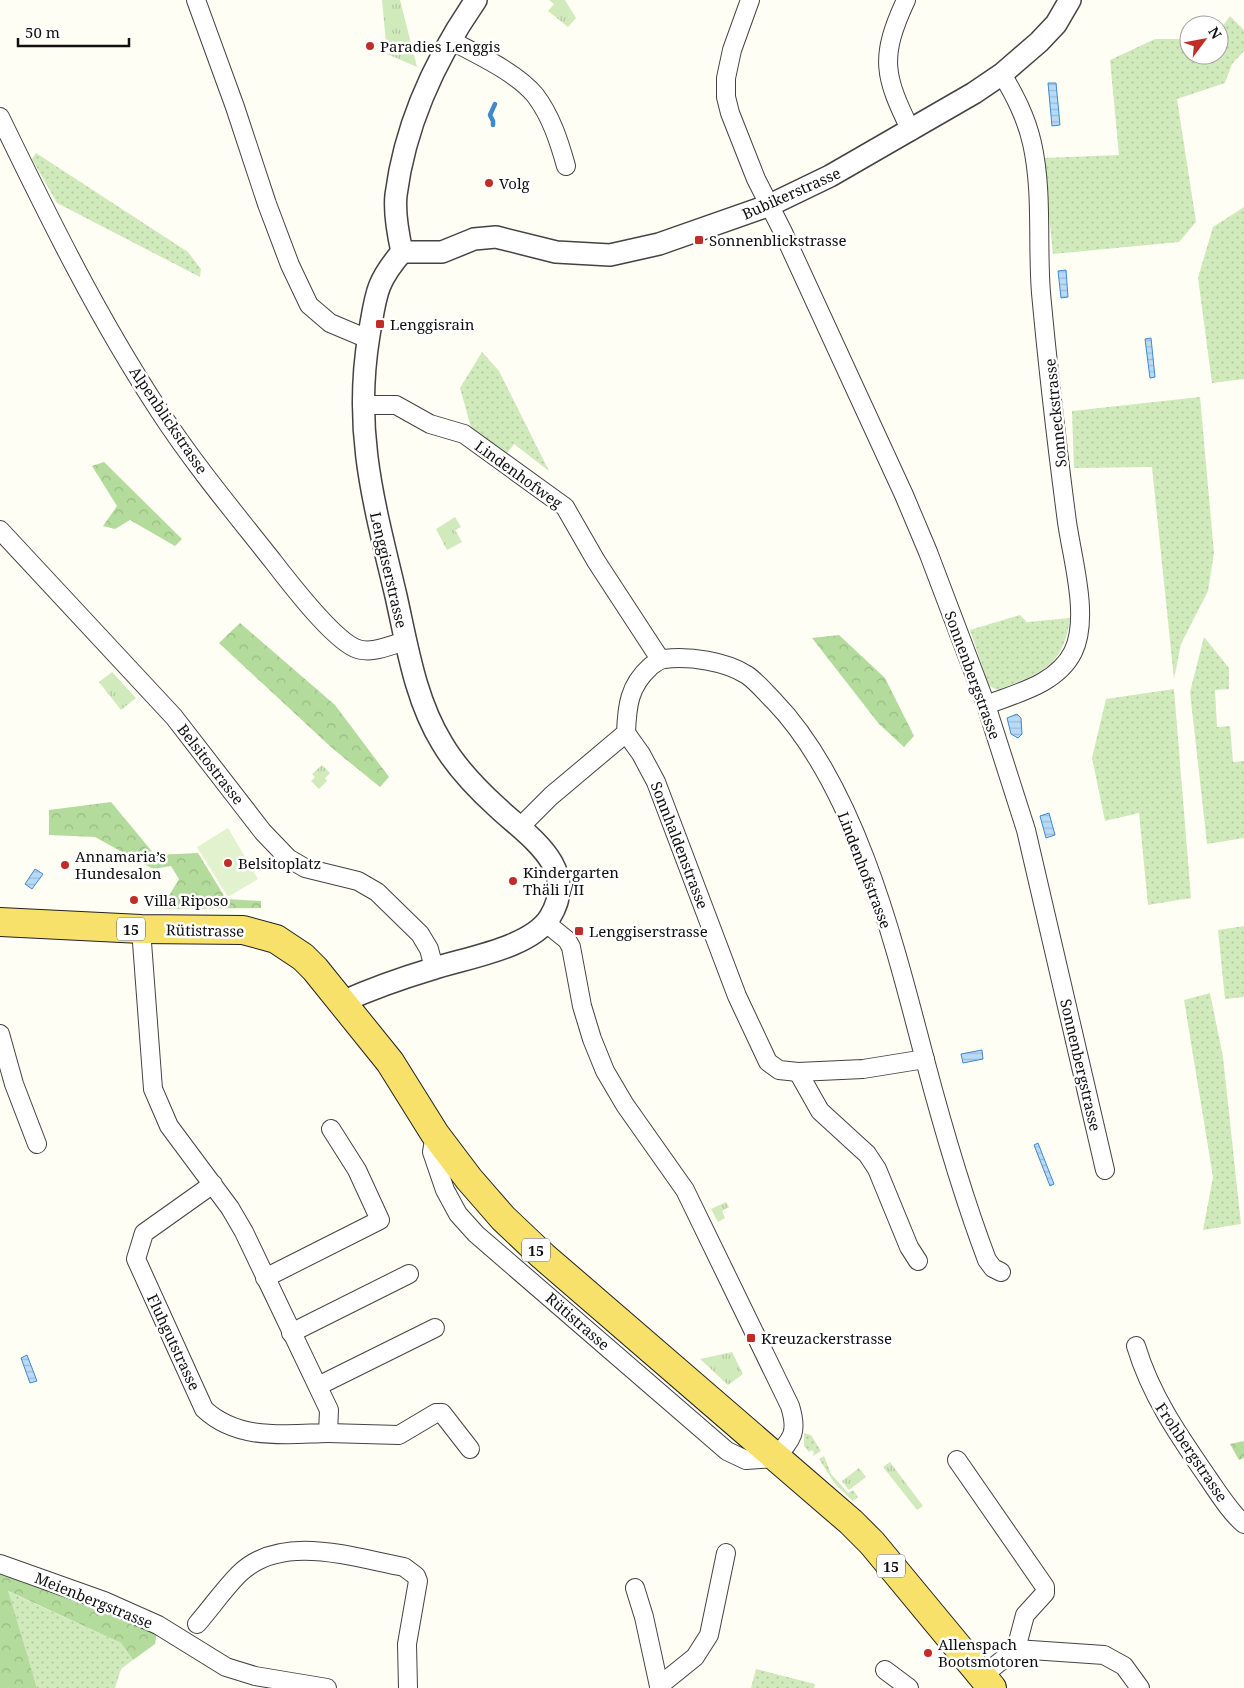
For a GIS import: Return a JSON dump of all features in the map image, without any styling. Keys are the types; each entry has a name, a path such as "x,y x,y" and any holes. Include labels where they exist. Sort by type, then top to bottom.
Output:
{"main road":[{"name":"Rütistrasse","path":"0,922 141,929 243,930 261,933 303,957 390,1062 435,1134 480,1192 536,1250 872,1543 987,1683"}],"street":[{"path":"196,0 284,249 309,305 330,323 368,339"},
{"path":"402,252 397,230 398,187 409,137 421,102 450,40 476,0"},
{"path":"750,0 732,50 726,78 726,98 756,179 770,205"},
{"path":"906,0 896,20 887,60 892,93 911,132"},
{"name":"Bubikerstrasse","path":"402,252 442,252 474,239 496,237 556,252 610,256 659,244 770,205 825,179 911,132 1002,74 1039,42 1056,24 1070,0"},
{"path":"450,40 517,78 534,94 546,112 557,135 566,166"},
{"name":"Sonneckstrasse","path":"986,706 1049,679 1064,666 1076,643 1080,611 1067,522 1041,292 1036,168 1032,142 1023,112 1002,74"},
{"name":"Alpenblickstrasse","path":"0,117 41,204 100,314 161,414 234,513 313,610 354,648 373,650 406,641"},
{"name":"Sonnenbergstrasse","path":"770,205 904,495 928,552 986,706 1026,830 1105,1170"},
{"name":"Lenggiserstrasse","path":"402,252 380,280 368,339 362,405 364,448 369,482 406,641 428,717 443,745 466,776 498,808 520,826 552,861 558,879 557,899 546,923"},
{"name":"Lindenhofweg","path":"362,405 396,405 430,424 464,434 565,507 596,561 660,659"},
{"name":"Belsitostrasse","path":"0,530 174,717 263,832 288,858 305,868 358,881 377,892 420,934 428,949 434,968"},
{"name":"Lindenhofstrasse","path":"660,659 677,657 701,660 737,670 748,676 761,688 799,732 842,808 875,887 913,1009 964,1200 987,1260 993,1268 1001,1272"},
{"path":"520,826 551,796 626,733 628,704 636,682 660,659"},
{"name":"Sonnhaldenstrasse","path":"626,733 641,754 656,782 737,996 768,1062 773,1067 798,1072 863,1069 925,1059"},
{"path":"342,1002 371,989 505,947 533,934 546,923 568,940 582,1006 605,1072 625,1105 685,1190 790,1406 795,1428 790,1440 776,1458"},
{"path":"141,929 153,1089 169,1126 230,1208 329,1410 328,1433"},
{"path":"0,1034 14,1084 37,1144"},
{"path":"798,1072 820,1111 867,1154 877,1169 910,1247 918,1261"},
{"path":"265,1278 380,1220 357,1170 331,1129"},
{"name":"Fluhgutstrasse","path":"213,1184 144,1233 136,1259 204,1409 224,1424 258,1434 399,1435 436,1413 442,1413 470,1449"},
{"path":"292,1333 409,1274"},
{"path":"318,1386 435,1328"},
{"name":"Frohbergstrasse","path":"1136,1346 1148,1381 1169,1422 1229,1508 1244,1524"},
{"path":"957,1460 1045,1587 1045,1593 1025,1615 1016,1649 987,1683"},
{"path":"197,1624 240,1573 274,1553 314,1551 404,1568 416,1576 418,1581 407,1644 408,1688"},
{"path":"635,1588 644,1617 659,1687 695,1657 709,1634 726,1553"},
{"name":"Meienbergstrasse","path":"0,1564 104,1601 158,1625 226,1667 255,1676 327,1688"},
{"path":"1016,1649 1104,1655 1124,1666 1140,1688"},
{"path":"885,1670 909,1688"}],"green space":[{"path":"382,0 400,0 417,67 387,54"},
{"path":"549,0 565,0 576,18 568,27 548,11 554,4"},
{"path":"1230,16 1244,30 1244,51 1232,64 1225,83 1177,99 1196,222 1179,242 1053,254 1043,158 1119,155 1110,60 1155,39 1179,39 1179,65 1229,65"},
{"path":"36,153 188,252 201,269 200,277 57,203 32,159"},
{"path":"1244,207 1244,379 1212,383 1198,278 1213,227"},
{"path":"482,352 499,371 549,471 514,444 505,456 472,431 460,388"},
{"path":"1200,397 1214,553 1208,591 1181,644 1174,679 1152,467 1074,468 1072,411"},
{"path":"104,462 182,539 175,546 130,520 115,529 103,526 117,506 92,466"},
{"path":"455,517 461,527 455,530 462,542 447,550 436,529"},
{"path":"1020,615 1027,622 1070,618 1067,635 1062,648 1047,667 1026,679 998,690 989,686 970,630"},
{"path":"240,623 335,705 389,777 380,787 332,748 219,643"},
{"path":"839,635 885,678 914,736 904,747 879,724 812,638"},
{"path":"1204,637 1229,668 1229,689 1215,690 1217,727 1230,726 1233,762 1244,761 1244,838 1207,844 1190,692"},
{"path":"112,672 136,698 121,710 99,682"},
{"path":"1174,689 1191,898 1148,905 1139,813 1105,821 1092,758 1106,699"},
{"path":"322,765 330,773 325,778 327,781 319,789 311,781 315,777 312,774"},
{"path":"111,802 155,855 198,853 226,899 261,901 261,908 161,909 179,879 171,866 153,869 95,837 49,835 49,810"},
{"name":"Belsitoplatz","path":"228,828 258,879 228,897 197,847"},
{"path":"1244,926 1244,997 1225,999 1218,930"},
{"path":"1210,993 1223,1057 1241,1224 1203,1230 1213,1177 1184,1000"},
{"path":"726,1202 729,1207 722,1211 725,1218 718,1222 711,1209"},
{"path":"732,1352 743,1374 728,1385 700,1359"},
{"path":"804,1433 811,1435 821,1451 813,1456 814,1452 812,1450 809,1452 804,1446"},
{"path":"1244,1441 1244,1458 1239,1460 1230,1444"},
{"path":"824,1456 831,1474 848,1493 853,1490 858,1497 853,1501 835,1484 819,1459"},
{"path":"890,1462 923,1506 917,1510 883,1467"},
{"path":"859,1468 866,1477 849,1490 842,1481"},
{"path":"0,1564 158,1625 155,1644 133,1660 121,1643 8,1591 37,1688 0,1688"},
{"path":"7,1591 121,1643 133,1660 121,1669 115,1688 37,1688"},
{"path":"756,1669 815,1684 814,1688 751,1688"}],"water":[{"path":"1048,83 1056,83 1060,125 1052,126"},
{"path":"1066,270 1068,297 1061,298 1058,271"},
{"path":"1151,338 1155,377 1150,378 1145,339"},
{"path":"1017,714 1021,718 1022,734 1018,738 1011,734 1007,718"},
{"path":"1049,813 1055,835 1046,838 1040,816"},
{"path":"35,869 43,874 32,889 25,884"},
{"path":"982,1050 983,1059 963,1063 961,1054"},
{"path":"1038,1143 1054,1184 1050,1186 1034,1145"},
{"path":"27,1355 37,1381 30,1383 21,1358"}],"waterway":[{"path":"493,125 490,115 495,104"}],"place":[{"name":"Paradies Lenggis","path":"370,46"},
{"name":"Volg","path":"489,183"},
{"name":"Sonnenblickstrasse","path":"699,240"},
{"name":"Lenggisrain","path":"380,324"},
{"name":"Belsitoplatz","path":"228,863"},
{"name":"Annamaria’s Hundesalon","path":"65,865"},
{"name":"Kindergarten Thäli I/II","path":"513,881"},
{"name":"Villa Riposo","path":"134,900"},
{"name":"Lenggiserstrasse","path":"579,931"},
{"name":"Kreuzackerstrasse","path":"751,1338"},
{"name":"Allenspach Bootsmotoren","path":"928,1653"}]}
